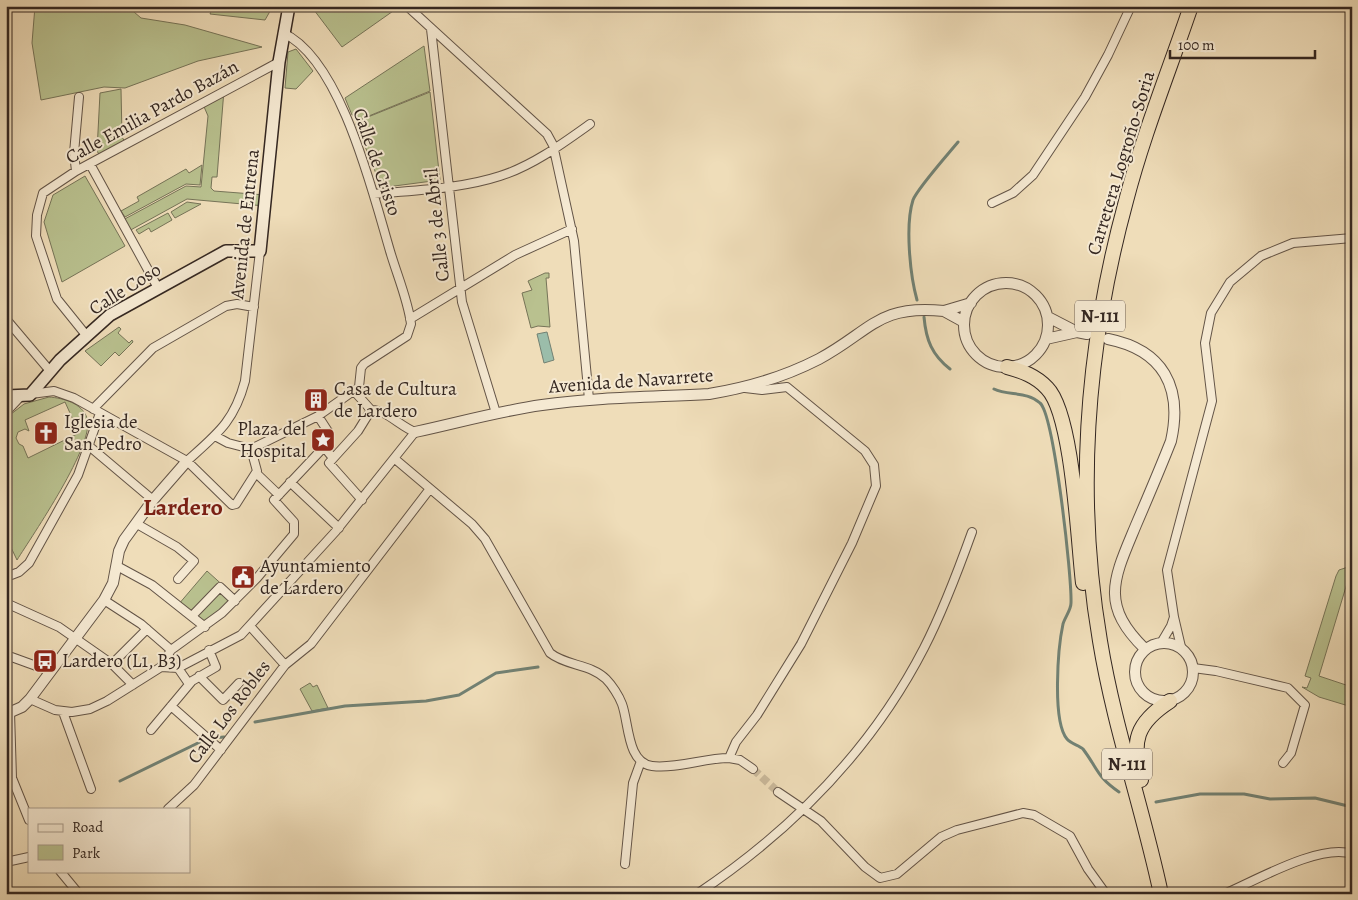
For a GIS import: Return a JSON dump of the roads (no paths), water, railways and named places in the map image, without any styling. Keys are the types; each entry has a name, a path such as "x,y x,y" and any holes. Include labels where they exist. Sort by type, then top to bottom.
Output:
{"highway":[{"name":"Carretera Logroño-Soria","path":"1160,891 1110,698 1095,611 1089,539 1088,428 1095,350 1108,273 1126,200 1191,6"},
{"path":"1007,367 1035,378 1048,388 1056,399 1060,410 1074,496 1088,623 1096,658 1110,698"},
{"path":"1160,891 1158,851 1137,764 1135,746 1140,728 1147,719 1170,700"}],"main road":[{"name":"Avenida de Entrena","path":"260,251 279,62 289,6"},
{"name":"Calle Coso","path":"26,396 86,335 110,315 226,251 260,251"},
{"path":"6,396 26,396"}],"street":[{"path":"407,6 547,134 555,149 572,228 589,400"},
{"path":"992,202 1013,193 1033,175 1085,97 1108,55 1131,6"},
{"name":"Calle 3 de Abril","path":"431,29 460,287 465,311 496,413"},
{"name":"Calle de Cristo","path":"283,33 299,43 328,81 345,115 374,194 410,319"},
{"name":"Calle Emilia Pardo Bazán","path":"86,335 57,300 36,236 37,216 43,193 76,171 279,62"},
{"path":"76,171 74,153 79,97"},
{"path":"374,194 450,186 500,176 555,149 590,124"},
{"path":"90,164 158,288"},
{"path":"215,436 228,443 251,450 318,416 359,387 364,364 407,336 410,319 515,255 572,228"},
{"path":"1181,647 1161,643 1145,649 1136,663 1135,674 1138,685 1149,697 1159,701 1170,700 1180,696 1188,689 1193,679 1194,668 1188,654 1181,647 1174,617 1167,570 1212,401 1205,343 1211,313 1230,282 1261,256 1293,243 1352,238"},
{"name":"Avenida de Entrena","path":"187,461 215,436 234,413 240,400 245,382 260,251"},
{"path":"944,311 971,303 989,287 1012,284 1026,288 1038,297 1048,317 1046,339 1034,357 1020,365 1007,367 989,364 976,354 967,341 964,322 971,303"},
{"path":"6,577 19,572 29,562 78,474 89,446 96,411 153,348 226,306 237,304 254,307"},
{"name":"Avenida de Navarrete","path":"415,432 496,413 589,400 709,394 741,387 818,359 892,313 920,309 944,311"},
{"path":"944,311 964,322"},
{"path":"1046,339 1082,333 1048,317"},
{"path":"6,319 50,371"},
{"path":"1108,339 1121,341 1140,350 1158,364 1167,378 1175,398 1176,419 1171,440 1116,574 1116,602 1119,615 1129,632 1145,649"},
{"path":"729,758 736,742 757,715 801,644 852,544 876,486 874,465 865,451 787,387 762,390 741,387"},
{"path":"6,412 26,396 43,392 59,392 187,461 234,505 256,473 257,466 251,450"},
{"path":"161,667 178,668 209,650 232,640 250,626 339,528 415,432 379,412 371,410 351,393"},
{"path":"362,500 329,463 358,431 371,410"},
{"path":"318,416 329,433 324,439 324,447 333,458"},
{"path":"89,446 153,500"},
{"path":"276,498 324,447"},
{"path":"395,459 429,490 472,524 486,539 550,653 563,661 596,672 611,686 622,702 634,750 641,761 646,765 659,766 729,758 740,760 753,768"},
{"path":"28,818 12,778 8,713 22,707 30,699 104,600 113,583 121,545 153,500 187,461"},
{"path":"30,699 63,712 90,709 161,667 171,650 205,627 234,601 295,531 293,519 256,473"},
{"path":"290,482 339,528"},
{"name":"Calle Los Robles","path":"169,808 194,785 285,665 311,644 429,490"},
{"path":"137,524 177,548 194,561 178,579"},
{"path":"697,894 748,857 803,809 840,772 895,697 924,649 939,617 972,532"},
{"path":"117,566 152,585 205,627"},
{"path":"192,616 220,587 234,601"},
{"path":"104,600 147,629 171,650"},
{"path":"6,603 53,623 112,664 133,685"},
{"path":"1161,643 1174,617"},
{"path":"250,626 285,665"},
{"path":"112,664 147,629"},
{"path":"151,730 189,684 216,666 209,650"},
{"path":"6,655 50,671"},
{"path":"178,668 189,684"},
{"path":"1194,668 1216,671 1288,688 1305,705 1291,752 1283,763"},
{"path":"199,676 223,700 238,683"},
{"path":"171,706 221,750"},
{"path":"63,712 91,789"},
{"path":"625,864 633,783 641,761"},
{"path":"778,792 821,821 865,868 880,878 897,874 941,837 956,830 1009,815 1024,813 1034,815 1070,836 1088,869 1106,894"},
{"path":"1224,894 1278,869 1312,857 1336,851 1352,854"},
{"path":"6,862 28,857"},
{"path":"61,872 79,894"}],"waterway":[{"path":"917,300 909,250 909,223 913,200 958,142"},
{"path":"924,317 928,340 934,352 950,369"},
{"path":"994,389 1035,399 1040,403 1045,414 1051,436 1061,498 1071,587 1071,606 1063,624 1059,649 1059,717 1062,730 1067,739 1083,749 1102,777 1119,792"},
{"path":"255,722 345,706 426,701 459,695 496,673 538,667"},
{"path":"213,738 224,737"},
{"path":"120,781 202,741"},
{"path":"1156,802 1200,794 1244,794 1270,799 1315,798 1352,807"}],"tunnel":[{"path":"753,769 778,792"}],"place":[{"name":"Casa de Cultura de Lardero","path":"316,400"},
{"name":"Iglesia de San Pedro","path":"46,433"},
{"name":"Plaza del Hospital","path":"323,440"},
{"name":"Ayuntamiento de Lardero","path":"243,577"},
{"name":"Lardero (L1, B3)","path":"45,661"}],"district":[{"name":"Lardero","path":"183,507"}]}
